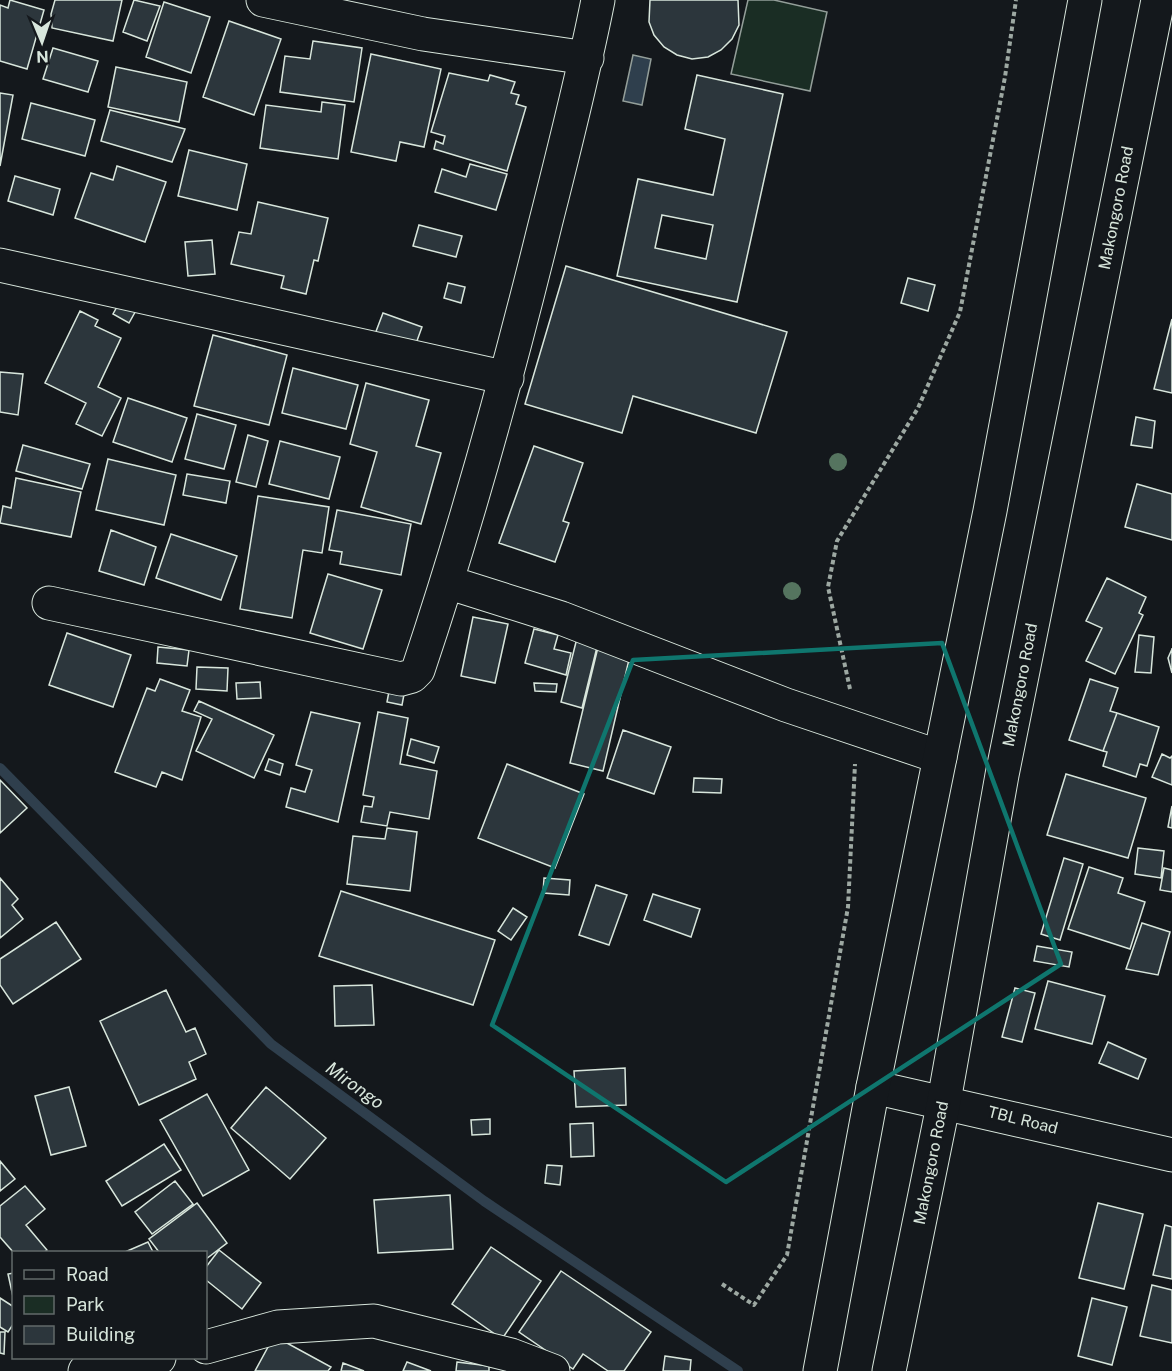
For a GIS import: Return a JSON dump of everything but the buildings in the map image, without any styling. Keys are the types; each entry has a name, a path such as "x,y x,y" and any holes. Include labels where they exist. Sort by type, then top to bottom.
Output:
{"street":[{"path":"263,0 423,34 587,58"},
{"path":"49,603 407,679 417,670 447,582 507,378 587,58 598,0"},
{"path":"820,1371 873,1088 990,511 1085,0"},
{"name":"Makongoro Road","path":"888,1371 944,1101 1005,763 1158,0"},
{"path":"0,266 507,378"},
{"path":"447,582 561,618 858,730 940,757"},
{"name":"TBL Road","path":"873,1088 944,1101 1172,1155"},
{"path":"207,1347 278,1327 374,1321 511,1354 553,1371"},
{"path":"85,1371 153,1359"}],"path":[{"path":"722,1284 754,1305 787,1255 848,907 850,822 858,730 828,587 837,541 918,408 960,312 1005,77 1016,0"}],"highlighted area":[{"path":"942,643 1061,964 726,1182 492,1025 633,660"}],"green space":[{"path":"748,0 774,0 827,12 810,91 731,74"}],"water":[{"path":"633,55 651,59 642,105 623,101"}],"waterway":[{"name":"Mirongo","path":"0,768 271,1044 484,1201 738,1371"}]}
